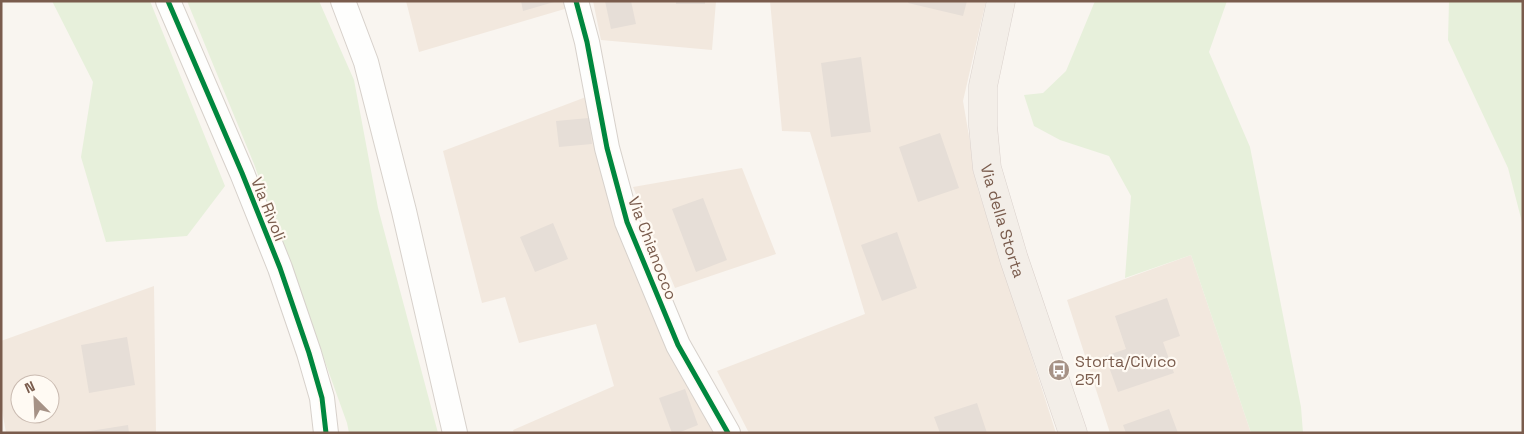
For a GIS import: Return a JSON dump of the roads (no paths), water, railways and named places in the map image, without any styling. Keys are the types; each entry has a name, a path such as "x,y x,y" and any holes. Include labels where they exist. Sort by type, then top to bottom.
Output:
{"main road":[{"name":"Via della Storta","path":"1001,1 983,86 983,126 988,168 1014,259 1073,433"}],"street":[{"name":"Via Rivoli","path":"168,1 242,173 280,268 322,398 326,433"},
{"path":"343,1 366,62 404,211 455,433"},
{"name":"Via Chianocco","path":"576,1 587,42 607,148 627,222 678,345 728,433"}],"place":[{"name":"Storta/Civico 251","path":"1059,370"}]}
